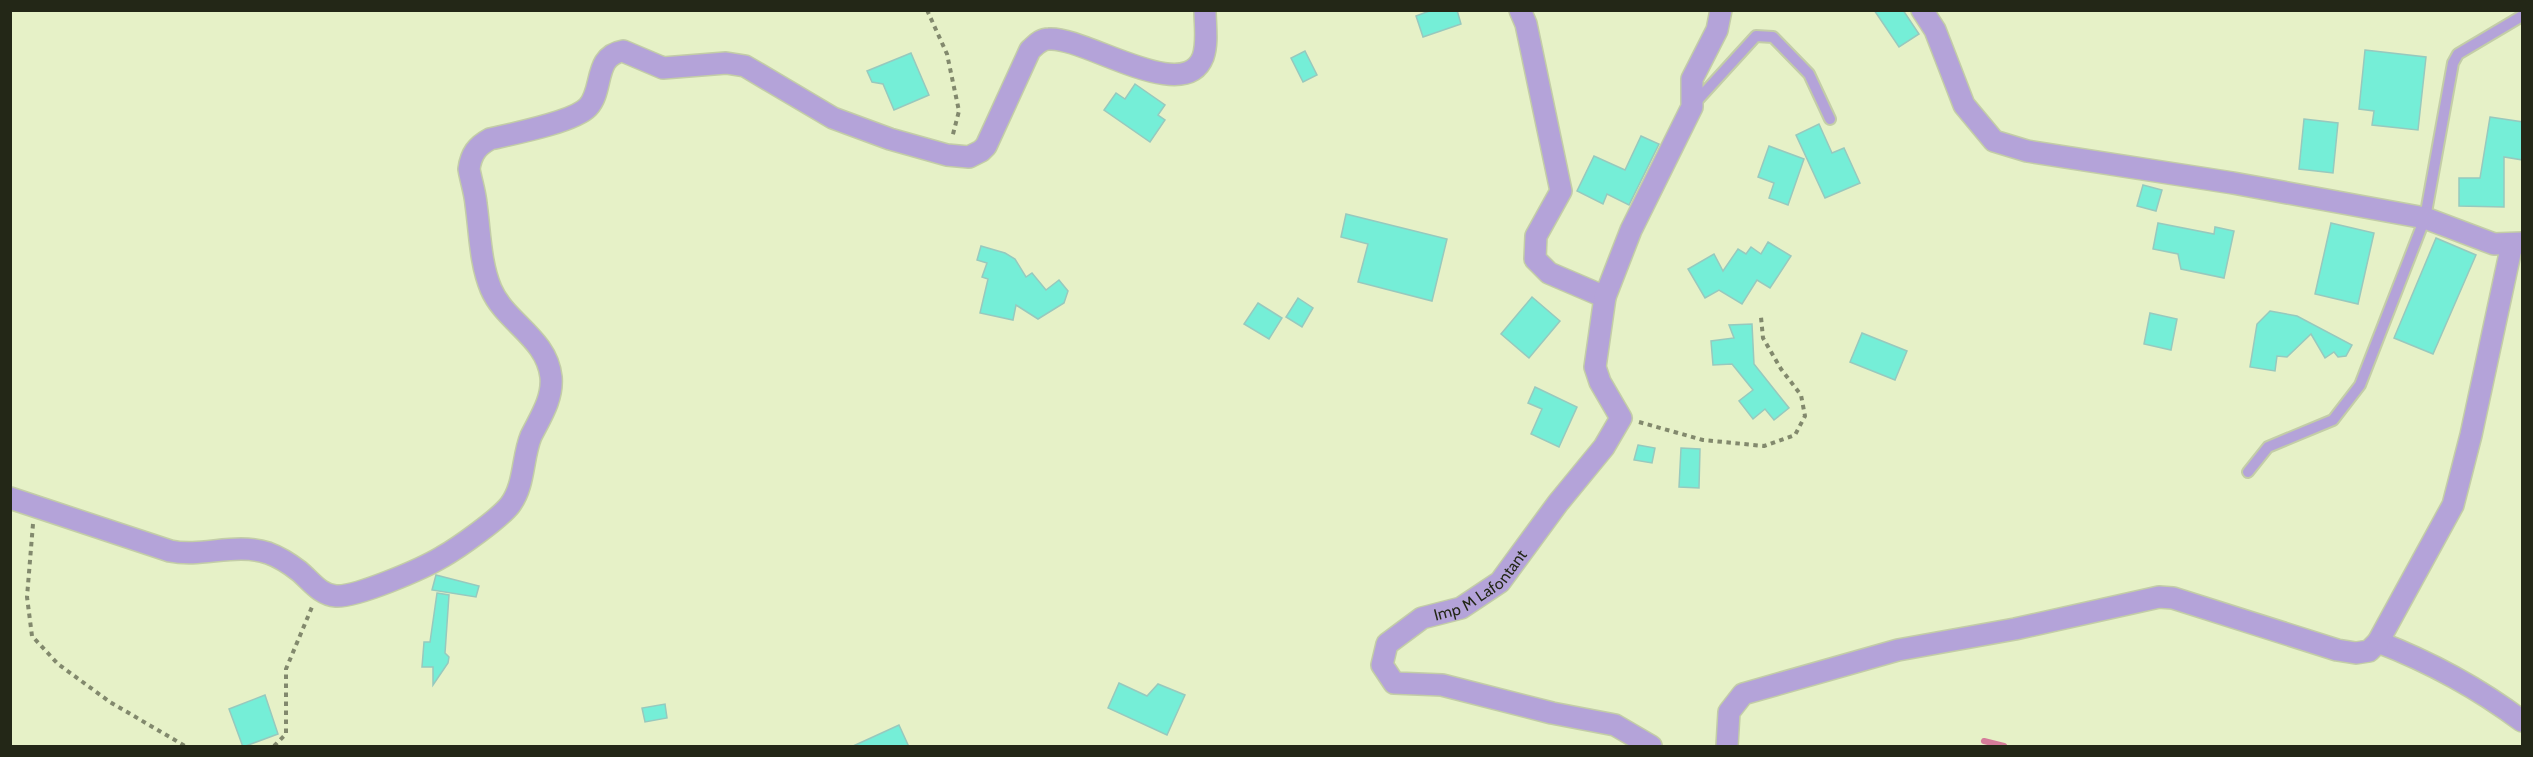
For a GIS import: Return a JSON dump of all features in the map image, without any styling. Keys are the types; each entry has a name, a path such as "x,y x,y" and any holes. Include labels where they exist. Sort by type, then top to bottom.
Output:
{"street":[{"path":"10,498 34,504 177,553 203,554 236,548 268,554 299,571 328,595 339,596 353,593 442,557 494,520 510,505 518,491 526,449 547,403 551,378 549,364 541,349 500,305 488,281 469,169 475,151 481,144 582,113 592,103 604,63 611,55 623,51 663,68 726,63 745,66 833,118 890,139 947,155 969,157 986,146 1030,50 1038,42 1058,39 1163,74 1182,75 1196,68 1204,55 1205,10"},
{"path":"1520,10 1526,24 1561,191 1536,236 1535,259 1549,273 1605,297"},
{"path":"1621,418 1600,382 1595,367 1605,297 1631,230 1692,107 1692,80 1717,30 1721,10"},
{"path":"1727,747 1729,712 1743,694 1898,650 2015,629 2159,597 2174,598 2337,650 2356,653 2369,651 2378,642 2453,505 2517,244 2494,244 2425,218 2233,183 2027,152 1994,141 1964,105 1935,30 1922,10"},
{"name":"Imp M Lafontant","path":"1621,418 1604,447 1558,503 1500,582 1461,608 1422,618 1387,644 1382,666 1394,683 1442,685 1552,713 1615,725 1651,747"},
{"path":"2378,642 2433,665 2492,698 2523,721"}],"lane":[{"path":"2248,472 2268,447 2333,420 2360,385 2425,218 2453,63 2458,54 2523,16"},
{"path":"1692,107 1756,36 1773,37 1809,74 1830,118"}],"path":[{"path":"927,10 947,54 959,111 947,155"},
{"path":"1621,418 1703,440 1764,446 1795,435 1805,416 1801,395 1780,369 1763,338 1761,317"},
{"path":"34,504 27,597 32,636 58,664 102,696 185,747"},
{"path":"274,747 286,734 286,669 318,589"}],"building":[{"path":"1432,10 1457,10 1461,24 1423,37 1416,16"},
{"path":"1874,10 1903,10 1919,34 1899,47"},
{"path":"2365,50 2426,57 2418,130 2372,125 2374,111 2359,109"},
{"path":"1305,51 1317,75 1303,82 1291,58"},
{"path":"911,53 929,95 894,110 883,84 872,82 867,71"},
{"path":"1135,84 1165,105 1158,115 1165,120 1150,142 1104,110 1116,93 1125,99"},
{"path":"2490,117 2523,122 2523,160 2504,157 2504,207 2459,206 2459,178 2480,178"},
{"path":"2304,119 2338,123 2333,173 2299,169"},
{"path":"1819,124 1832,153 1844,148 1860,183 1825,198 1796,135"},
{"path":"1641,136 1659,144 1629,205 1607,194 1603,204 1577,191 1594,156 1625,170"},
{"path":"1769,146 1804,159 1788,205 1769,198 1774,183 1758,177"},
{"path":"2143,185 2162,190 2156,211 2137,206"},
{"path":"1346,214 1447,239 1432,301 1358,282 1368,244 1341,237"},
{"path":"2158,223 2214,234 2215,227 2234,231 2224,278 2181,269 2178,254 2153,249"},
{"path":"2331,223 2374,233 2358,304 2315,294"},
{"path":"2436,238 2476,255 2433,354 2394,338"},
{"path":"1768,242 1791,256 1770,288 1757,280 1742,304 1719,290 1705,298 1688,269 1714,254 1723,271 1738,249 1746,254 1751,247 1761,254"},
{"path":"981,246 1005,253 1015,259 1026,277 1032,273 1046,290 1059,280 1068,291 1064,303 1038,319 1016,305 1013,320 980,313 988,279 982,277 987,263 977,260"},
{"path":"1532,297 1560,321 1529,358 1501,334"},
{"path":"1298,298 1313,308 1302,327 1286,317"},
{"path":"1258,303 1282,318 1269,339 1244,324"},
{"path":"2270,311 2297,316 2352,345 2346,356 2338,357 2334,352 2325,358 2311,334 2287,357 2277,356 2275,371 2250,367 2257,324"},
{"path":"2150,313 2177,319 2171,350 2144,344"},
{"path":"1752,324 1754,364 1789,408 1774,420 1765,409 1753,419 1739,401 1753,390 1732,364 1713,365 1711,341 1734,338 1729,325"},
{"path":"1862,333 1907,351 1895,380 1850,362"},
{"path":"1535,387 1577,407 1559,447 1531,434 1542,409 1528,403"},
{"path":"1638,445 1655,448 1652,463 1634,460"},
{"path":"1681,448 1700,449 1699,488 1679,487"},
{"path":"436,575 479,586 476,597 432,590"},
{"path":"437,593 449,595 445,653 449,657 448,663 433,685 433,667 422,667 424,642 430,642"},
{"path":"1119,683 1147,696 1158,684 1185,695 1167,735 1108,708"},
{"path":"265,695 278,734 243,747 229,709"},
{"path":"665,704 667,718 645,722 642,708"},
{"path":"899,725 909,747 851,747"}],"waterway":[{"path":"1984,741 2004,746"}]}
